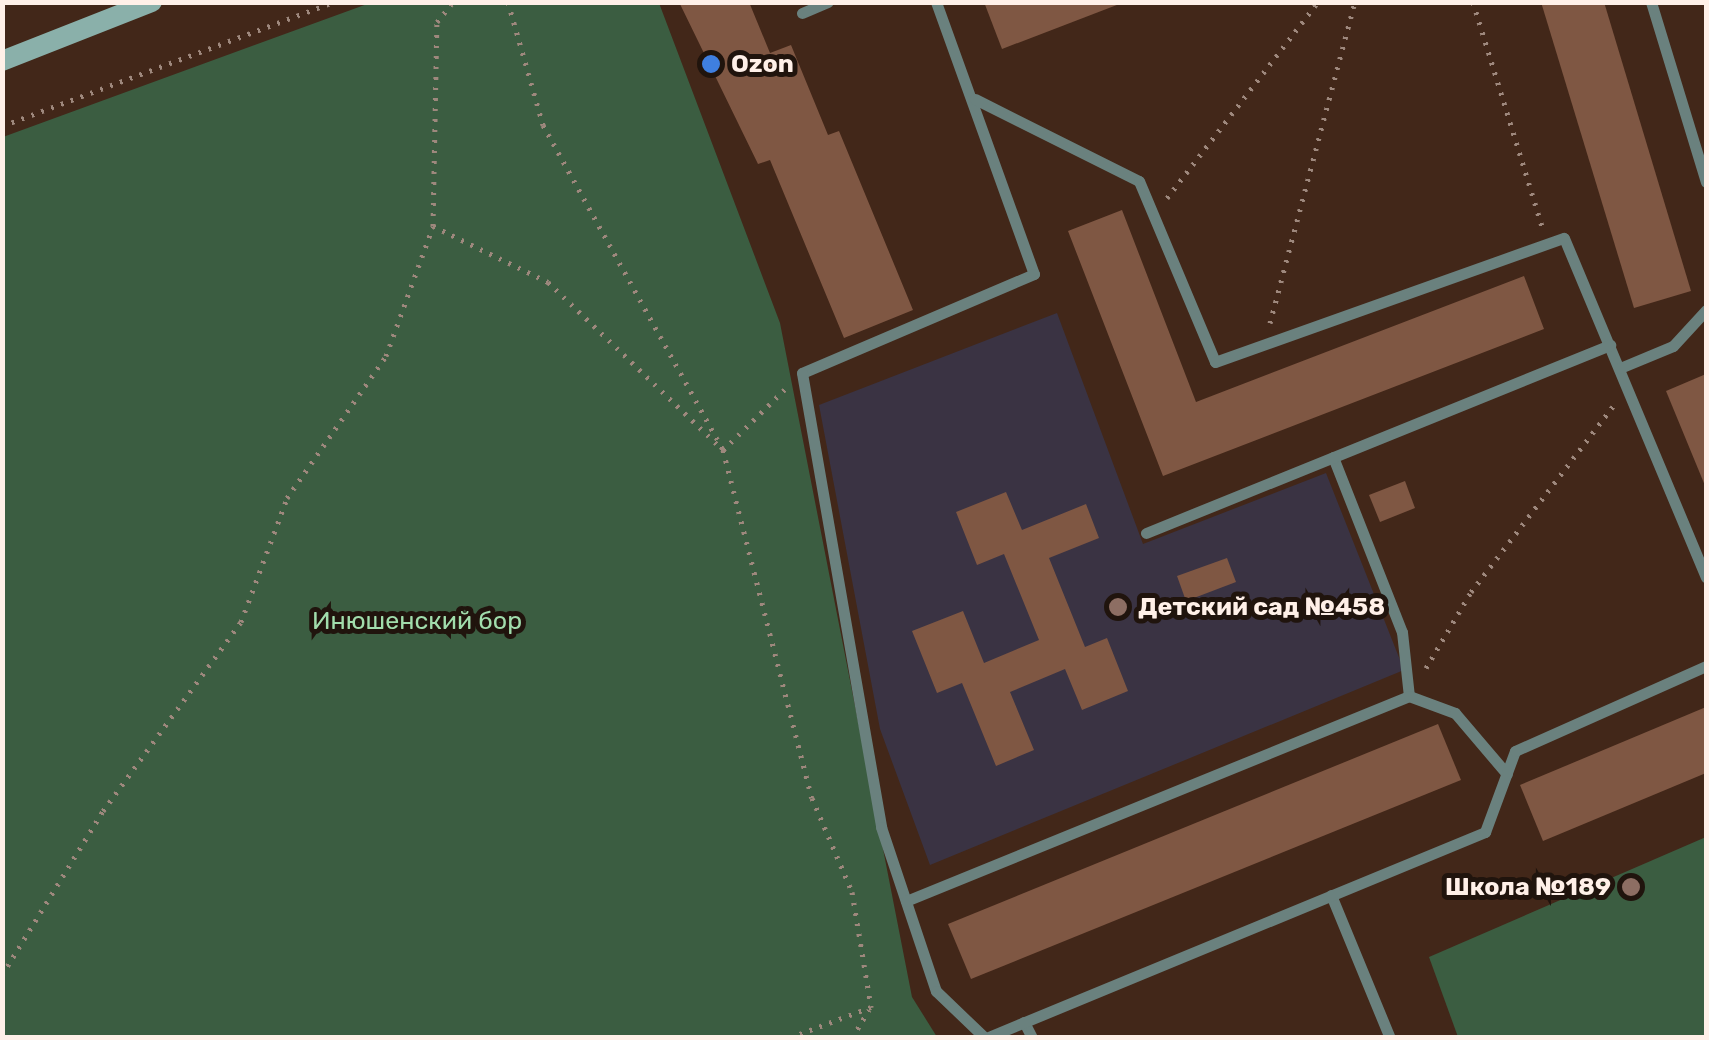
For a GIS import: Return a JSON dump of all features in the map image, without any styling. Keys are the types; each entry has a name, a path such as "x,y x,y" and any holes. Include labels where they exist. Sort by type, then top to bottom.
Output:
{"main road":[{"path":"2,61 152,2"}],"lane":[{"path":"802,13 828,2"},
{"path":"936,2 975,99 1034,274 802,373 881,827 936,991 986,1038 1485,832 1515,751 1706,666"},
{"path":"1650,2 1706,182"},
{"path":"975,99 1139,181 1215,362 1564,238 1706,578"},
{"path":"1620,368 1673,346 1706,310"},
{"path":"1146,533 1610,344"},
{"path":"1332,457 1402,632 1409,696"},
{"path":"906,901 1409,696 1455,713 1506,774"},
{"path":"1332,896 1390,1038"},
{"path":"1024,1022 1032,1038"}],"path":[{"path":"2,126 334,2"},
{"path":"2,975 103,811 241,622 287,498 386,356 432,226 437,22 453,2"},
{"path":"508,2 544,124 723,450 812,798 852,892 871,1007 852,1038"},
{"path":"1153,216 1318,2"},
{"path":"1264,344 1355,2"},
{"path":"1473,2 1548,244"},
{"path":"432,226 548,282 723,450"},
{"path":"723,450 802,373"},
{"path":"1409,696 1471,592 1628,387"},
{"path":"789,1038 871,1007"}],"shaded area":[{"name":"Детский сад №458","path":"1057,313 1143,544 1326,473 1404,670 930,865 880,729 819,405"}],"green space":[{"name":"Инюшенский бор","path":"370,3 659,3 780,323 912,997 937,1037 3,1038 3,137"},
{"name":"Школа №189","path":"1706,837 1706,1037 1458,1037 1429,957"}],"building":[{"path":"679,2 749,2 770,53 791,45 828,135 839,131 913,310 844,338 770,160 758,164"},
{"path":"984,2 1122,2 1122,3 1002,49"},
{"path":"1541,2 1604,2 1691,291 1634,308"},
{"path":"1122,210 1196,402 1524,276 1544,329 1163,476 1068,231"},
{"path":"1706,374 1706,488 1666,391"},
{"path":"1405,481 1415,508 1380,522 1369,495"},
{"path":"1006,492 1022,530 1086,504 1099,538 1049,558 1085,647 1107,638 1128,691 1082,710 1065,669 1010,692 1034,750 996,766 962,683 937,693 912,631 963,611 984,663 1039,640 1004,554 977,565 956,512"},
{"path":"1227,558 1236,582 1186,601 1177,576"},
{"path":"1706,707 1706,773 1543,841 1520,785"},
{"path":"1438,724 1461,780 971,979 948,924"}],"place":[{"name":"Ozon","path":"711,64"},
{"name":"Детский сад №458","path":"1118,607"},
{"name":"Школа №189","path":"1631,887"}]}
